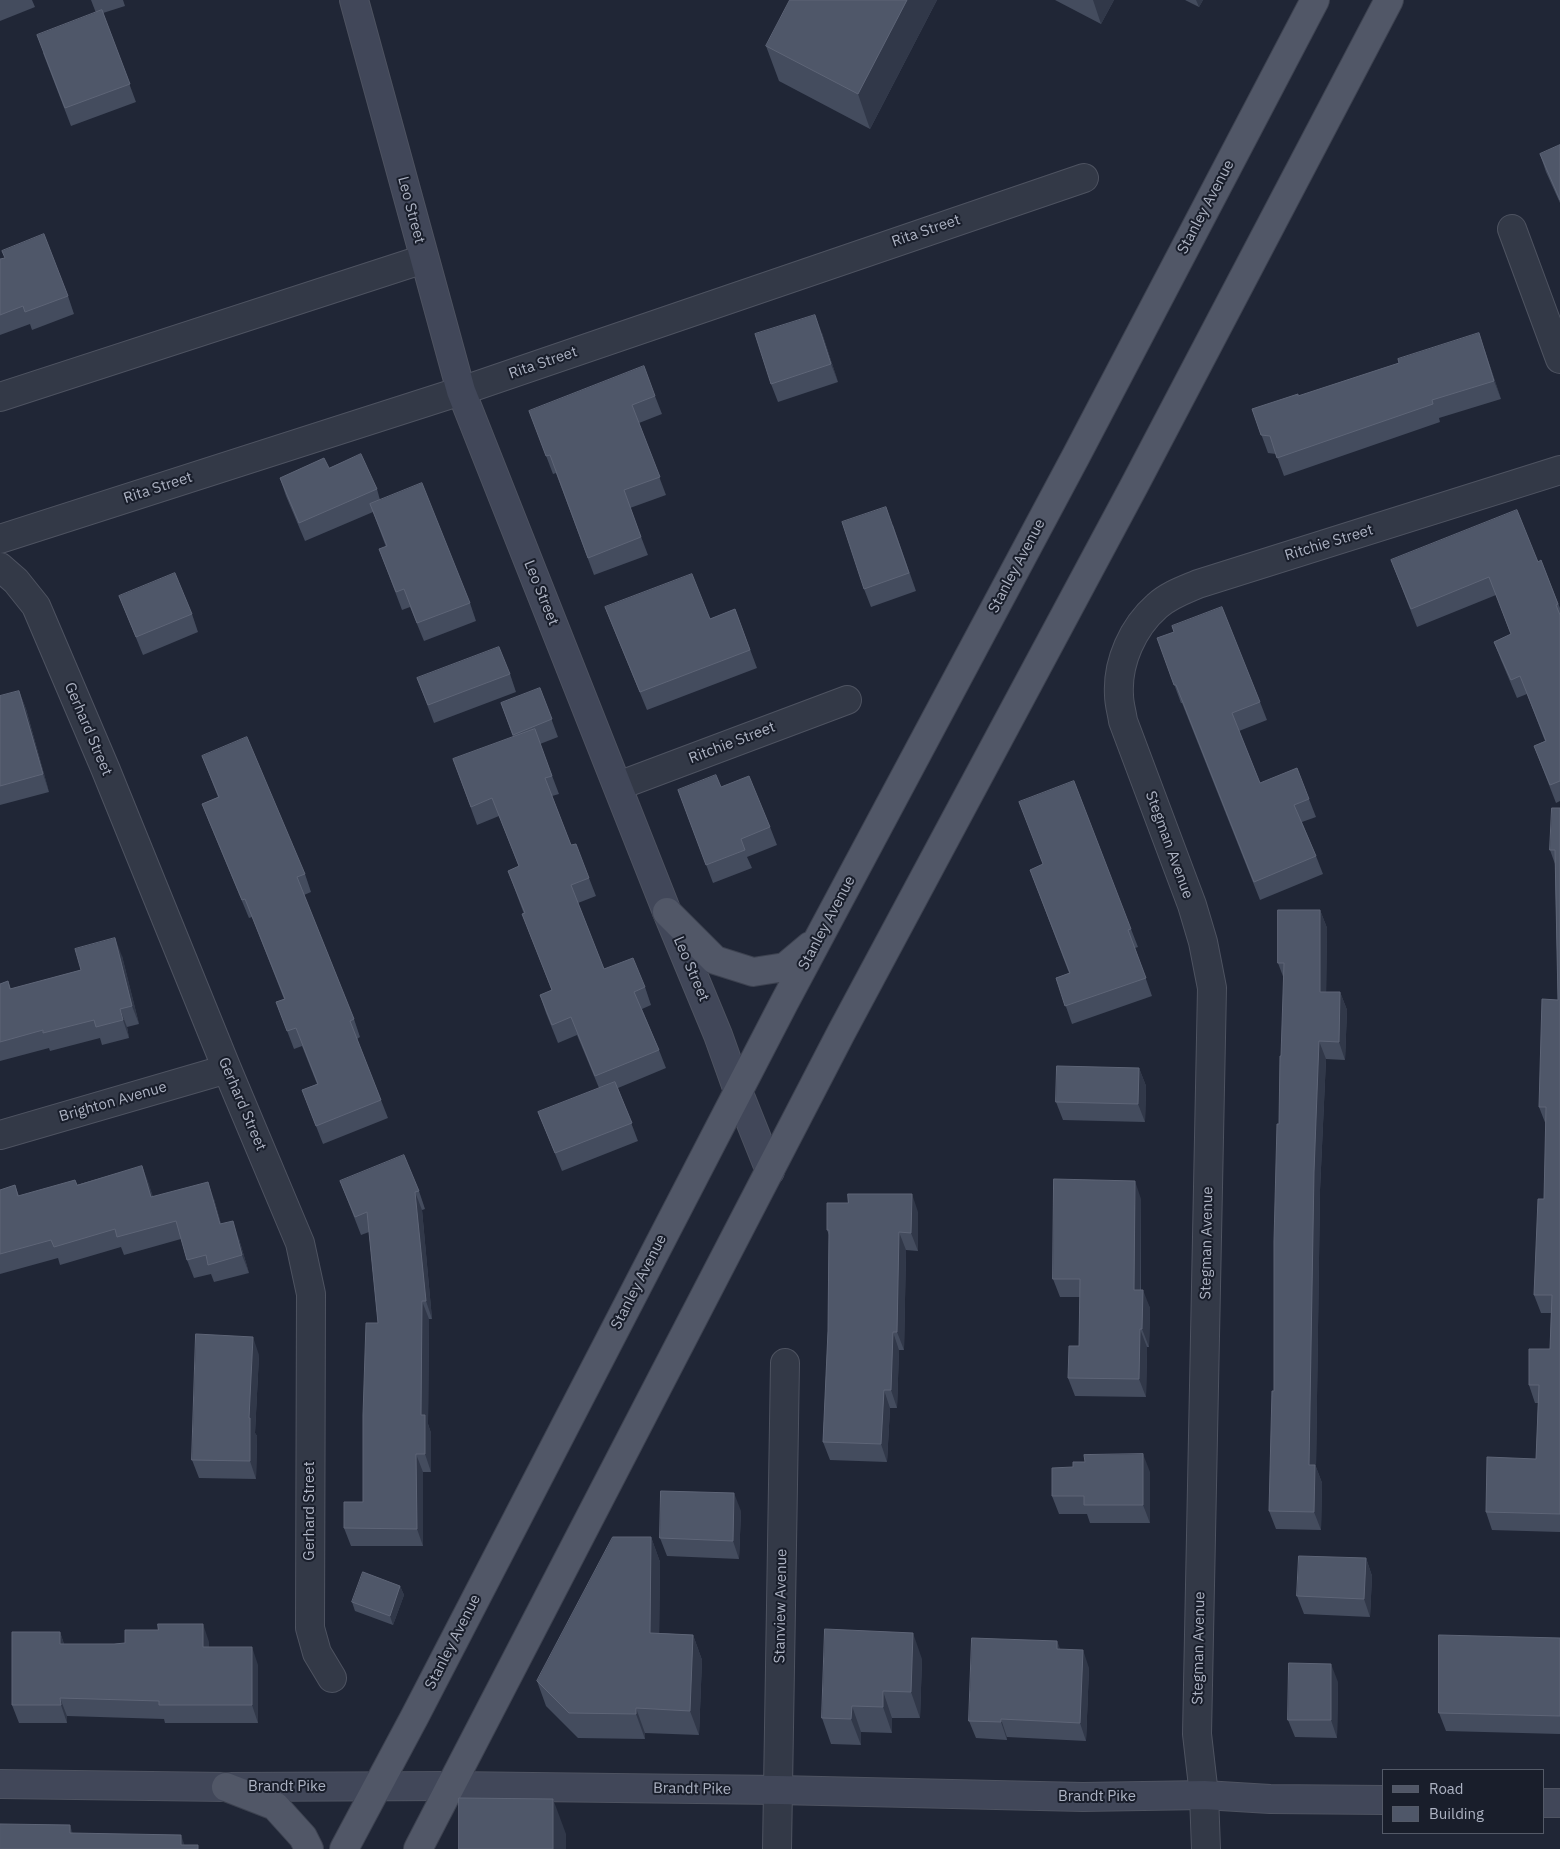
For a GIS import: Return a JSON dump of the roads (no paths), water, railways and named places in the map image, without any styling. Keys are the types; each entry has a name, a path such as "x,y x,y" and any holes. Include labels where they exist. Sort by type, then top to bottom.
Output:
{"main road":[{"name":"Leo Street","path":"354,0 461,391 718,1035 770,1171"},
{"name":"Stanley Avenue","path":"344,1849 817,940 1072,464 1315,0"},
{"path":"418,1849 841,1033 1134,486 1389,0"},
{"path":"668,912 715,960 753,972 785,967 817,940"},
{"name":"Brandt Pike","path":"0,1784 226,1787 452,1786 778,1790 1083,1798 1204,1795 1270,1799 1382,1800"},
{"path":"226,1787 275,1806 303,1837 309,1849"},
{"path":"1545,1803 1560,1803"}],"street":[{"name":"Rita Street","path":"0,539 461,391 1084,178"},
{"path":"1512,229 1560,359"},
{"path":"0,397 424,259"},
{"name":"Ritchie Street","path":"1125,653 1139,625 1158,605 1172,595 1198,584 1560,470"},
{"name":"Gerhard Street","path":"0,566 16,581 36,606 105,768 300,1243 311,1294 310,1628 317,1653 332,1678"},
{"name":"Stegman Avenue","path":"1125,653 1121,667 1118,694 1123,721 1192,905 1203,942 1212,988 1197,1734 1204,1795 1206,1849"},
{"name":"Ritchie Street","path":"618,786 847,700"},
{"name":"Brighton Avenue","path":"0,1135 227,1069"},
{"name":"Stanview Avenue","path":"777,1849 784,1363"}]}
